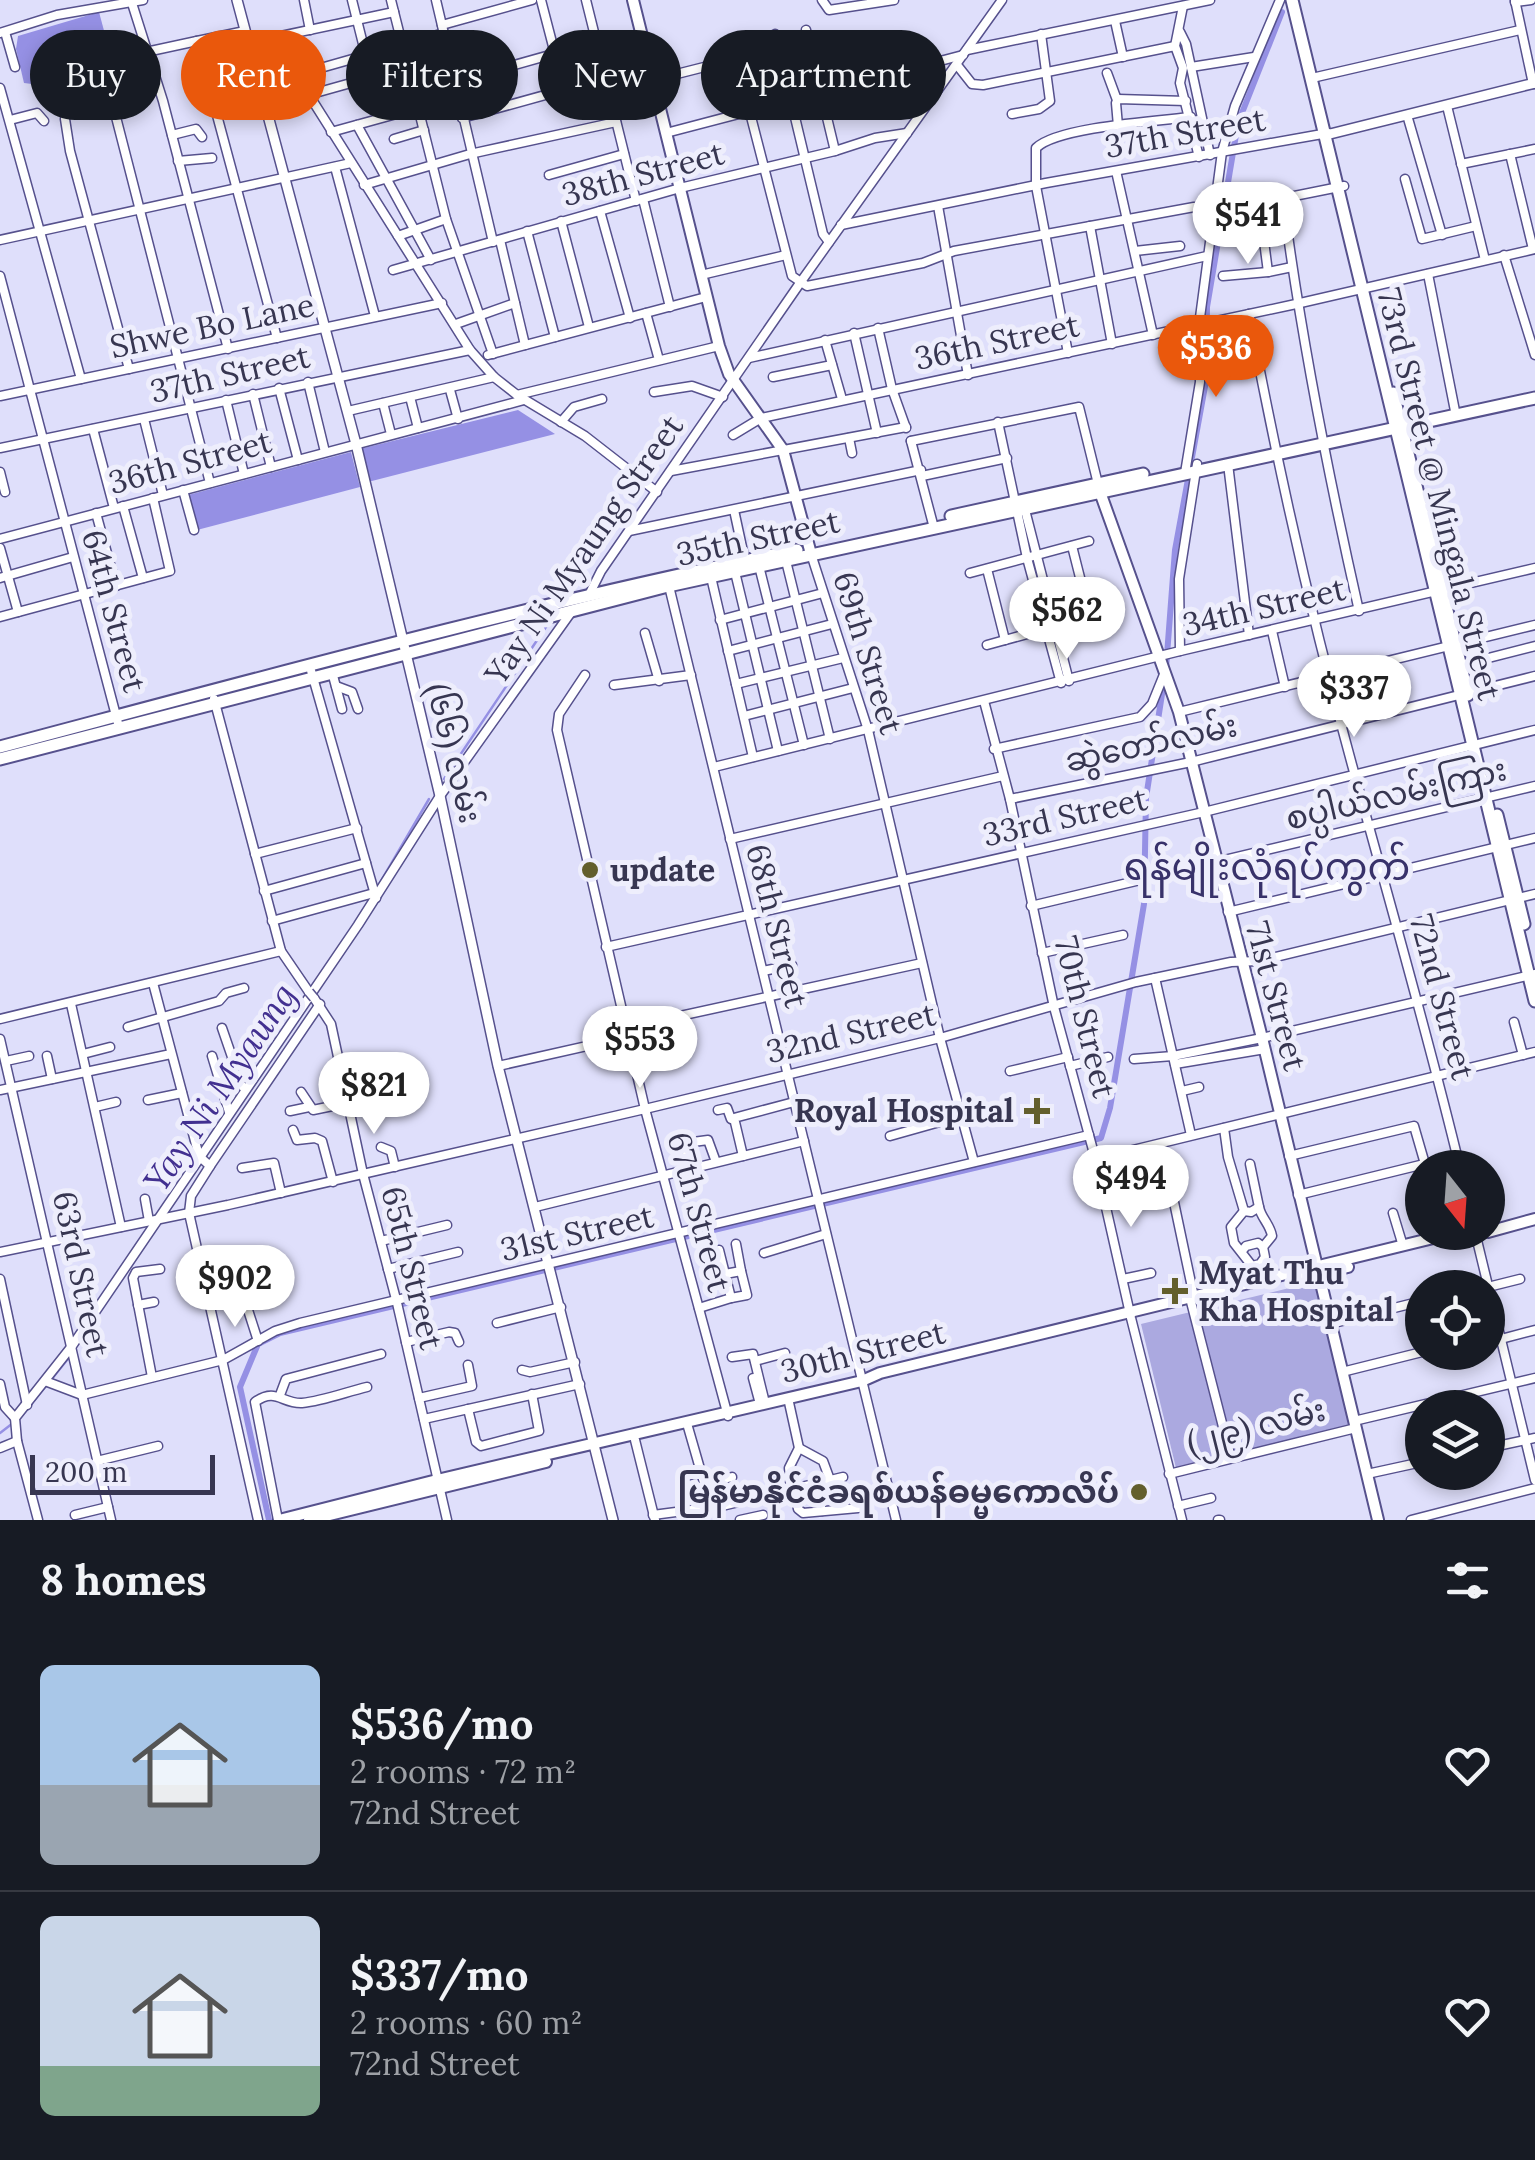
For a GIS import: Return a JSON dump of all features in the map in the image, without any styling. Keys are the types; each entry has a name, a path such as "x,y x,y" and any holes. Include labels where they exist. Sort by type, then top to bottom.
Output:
{"main road":[{"name":"69th Street","path":"633,0 641,30"},
{"name":"73rd Street @ Mingala Street","path":"1295,0 1533,973 1535,1001"},
{"name":"69th Street","path":"663,120 728,374 784,450 811,551"},
{"name":"35th Street","path":"493,625 574,609 746,561 811,551 1535,394"},
{"name":"35th Street","path":"1191,468 1228,464 1275,450"},
{"name":"71st Street","path":"1099,488 1162,656 1191,762 1264,1044 1378,1520"},
{"name":"35th Street","path":"0,747 118,722 588,597 735,572 811,551"},
{"name":"73rd Street @ Mingala Street","path":"1451,644 1461,665 1463,693"},
{"name":"35th Street","path":"312,672 332,672 403,648"},
{"name":"35th Street","path":"0,759 118,722"},
{"name":"30th Street","path":"1505,1224 1535,1216"},
{"name":"30th Street","path":"1317,1271 1403,1246"},
{"name":"30th Street","path":"279,1520 596,1447 1405,1250"},
{"name":"30th Street","path":"596,1447 688,1427 762,1403 788,1400"},
{"name":"30th Street","path":"309,1520 438,1484"}],"street":[{"path":"14,67 2,32 103,3 143,0"},
{"name":"(၆၆) လမ်း","path":"237,0 245,30"},
{"path":"304,0 310,30 394,12"},
{"path":"352,0 358,30"},
{"path":"391,0 399,30"},
{"path":"436,0 443,30 510,3 532,0"},
{"path":"487,0 490,12"},
{"path":"541,0 549,30"},
{"path":"586,0 593,30"},
{"path":"822,0 829,10 894,0"},
{"name":"Yay Ni Myaung Street","path":"16,1419 49,1383 158,1219 204,1161 229,1112 440,796 574,609 588,597 601,571 800,283 1002,0"},
{"path":"1145,0 1148,14"},
{"name":"38th Street","path":"946,58 1041,34 1210,0"},
{"path":"1179,651 1180,578 1214,207 1235,106 1280,0"},
{"path":"1531,0 1515,1 1535,86"},
{"path":"132,1 140,30"},
{"path":"1184,6 1175,46 1184,68 1180,83 1199,157"},
{"path":"1116,21 1123,57"},
{"path":"1315,78 1520,30"},
{"path":"1180,32 1185,39 1210,155"},
{"path":"1012,114 1046,106 1050,97 1041,34"},
{"path":"957,65 972,84 984,85 1175,46"},
{"path":"1191,67 1254,57"},
{"path":"1107,73 1117,100 1118,126"},
{"name":"37th Street","path":"842,225 1327,133 1535,86"},
{"path":"0,88 81,379"},
{"path":"161,100 228,348"},
{"path":"1117,100 1186,101"},
{"path":"1447,106 1485,260"},
{"path":"10,120 37,112 44,121"},
{"path":"1407,116 1442,234"},
{"path":"1068,353 1036,186 1034,157 1040,143 1118,126 1191,117"},
{"path":"66,120 88,222 129,368"},
{"path":"116,120 210,483"},
{"path":"219,120 277,338"},
{"name":"(၆၆) လမ်း","path":"270,120 348,411 440,796 498,1066 613,1520"},
{"path":"323,120 418,264 438,303 494,377 585,436 657,492"},
{"path":"331,132 370,120"},
{"path":"421,120 456,252 493,354"},
{"path":"462,120 524,345"},
{"name":"38th Street","path":"666,133 717,120"},
{"path":"751,120 792,276 807,286 1044,234 1194,207 1214,207"},
{"path":"796,120 823,234 829,242"},
{"path":"829,120 836,150"},
{"path":"364,185 470,154 616,122 670,306"},
{"path":"357,125 431,260"},
{"path":"172,135 199,129 202,137"},
{"path":"394,139 424,130"},
{"name":"38th Street","path":"394,270 680,188 907,133"},
{"path":"1461,164 1535,149"},
{"path":"549,174 624,154"},
{"path":"1510,154 1534,249"},
{"path":"178,161 212,158"},
{"path":"0,240 351,164"},
{"path":"335,167 375,316"},
{"path":"1116,171 1153,335"},
{"path":"1404,178 1421,238 1476,226"},
{"path":"1230,203 1259,203 1341,187"},
{"path":"1283,199 1296,304 1321,440 1359,611"},
{"path":"1259,203 1268,272"},
{"path":"938,206 968,374"},
{"path":"600,211 630,318"},
{"path":"398,236 446,218"},
{"path":"561,222 589,328"},
{"path":"1090,226 1112,344"},
{"path":"528,231 555,337"},
{"path":"1135,251 1180,246"},
{"name":"36th Street","path":"733,436 762,418 1534,249"},
{"path":"701,275 786,255"},
{"path":"1504,255 1535,355"},
{"path":"749,358 1208,256"},
{"path":"1223,276 1292,267"},
{"path":"1428,274 1456,412"},
{"name":"64th Street","path":"0,276 118,722"},
{"path":"480,358 706,296"},
{"name":"Shwe Bo Lane","path":"0,396 438,303"},
{"path":"456,324 514,303"},
{"path":"646,313 659,360"},
{"name":"72nd Street","path":"1249,314 1275,450 1328,675 1399,927 1456,1150"},
{"path":"878,328 892,389 922,473 933,524"},
{"path":"854,333 877,433"},
{"path":"826,340 842,400"},
{"name":"36th Street","path":"0,539 719,346"},
{"name":"37th Street","path":"0,448 470,350"},
{"path":"772,377 832,365"},
{"path":"348,411 494,377"},
{"path":"308,382 325,452"},
{"path":"654,392 692,386 722,397"},
{"path":"279,388 298,460"},
{"path":"450,390 458,419"},
{"path":"253,394 271,466"},
{"path":"410,397 418,428"},
{"path":"560,422 574,407 602,399"},
{"path":"226,400 244,474"},
{"path":"383,402 391,434"},
{"path":"911,441 1079,407 1099,488"},
{"path":"0,617 171,570 144,419"},
{"path":"998,422 1065,682"},
{"path":"671,471 906,428"},
{"path":"94,429 143,578"},
{"path":"849,438 852,453"},
{"path":"629,531 1006,458"},
{"path":"1228,464 1249,636"},
{"path":"0,472 5,492"},
{"path":"183,490 194,530"},
{"path":"734,510 746,561"},
{"path":"96,513 116,586"},
{"path":"970,573 1088,541"},
{"path":"1072,546 1090,617"},
{"path":"0,548 4,577 18,612"},
{"name":"69th Street","path":"811,551 868,730 940,1038 974,1162"},
{"path":"4,577 73,557"},
{"path":"786,560 830,739"},
{"path":"759,566 804,745"},
{"path":"987,568 1004,640"},
{"name":"34th Street","path":"714,767 1179,651 1535,568"},
{"path":"735,572 778,751"},
{"path":"710,577 753,757"},
{"name":"68th Street","path":"667,582 896,1520"},
{"path":"720,620 823,593"},
{"path":"987,644 1110,612"},
{"path":"728,651 832,624"},
{"path":"1176,707 1285,687 1535,625"},
{"path":"1272,630 1285,687"},
{"path":"645,633 659,681"},
{"path":"1461,665 1535,646"},
{"path":"736,684 844,658"},
{"path":"272,921 375,896 312,672"},
{"path":"332,672 342,708"},
{"path":"994,749 1140,717 1152,704 1165,672"},
{"name":"67th Street","path":"585,675 559,714 557,730 645,1109 727,1415"},
{"path":"614,685 691,675"},
{"name":"ဆွဲတော်လမ်း","path":"1010,799 1191,762 1535,676"},
{"path":"336,686 352,692 358,709"},
{"path":"744,716 853,688"},
{"name":"65th Street","path":"214,697 280,951 331,1024 447,1520"},
{"name":"70th Street","path":"984,702 1010,799 1054,1007 1090,1137 1182,1520"},
{"name":"33rd Street","path":"606,947 1204,812 1535,730"},
{"path":"730,839 1003,776"},
{"name":"စပ္ပါယ်လမ်းကြား","path":"1031,906 1535,786"},
{"path":"256,854 356,828"},
{"path":"1228,912 1535,838"},
{"path":"264,891 366,864"},
{"name":"32nd Street","path":"0,1252 333,1182 940,1038 1119,986 1535,894"},
{"path":"1042,953 1123,936"},
{"path":"0,1019 280,951"},
{"path":"498,1066 922,963"},
{"path":"763,971 792,966"},
{"path":"1134,1058 1174,1060 1264,1044 1533,973"},
{"path":"1155,978 1191,1136"},
{"path":"153,983 204,1161"},
{"path":"128,1027 219,1001 244,988"},
{"path":"258,1520 188,1214 204,1161 314,998"},
{"path":"71,1004 120,1227"},
{"path":"1514,1022 1523,1055"},
{"path":"222,1028 232,1057 233,1076 246,1089"},
{"name":"63rd Street","path":"0,1039 111,1520"},
{"path":"83,1054 110,1047"},
{"path":"1094,1155 1191,1136 1535,1052"},
{"path":"0,1090 171,1054"},
{"path":"3,1056 29,1056"},
{"path":"47,1056 52,1079"},
{"path":"212,1056 229,1112"},
{"path":"1010,1071 1108,1056"},
{"path":"1182,1091 1199,1087"},
{"path":"301,1092 316,1121"},
{"path":"148,1100 182,1093"},
{"path":"94,1107 116,1102"},
{"path":"729,1120 794,1102"},
{"path":"290,1112 347,1104"},
{"path":"718,1110 728,1109 742,1156"},
{"path":"890,1136 961,1116"},
{"path":"1289,1156 1414,1126 1421,1150"},
{"path":"1224,1128 1244,1211"},
{"path":"293,1130 297,1140 322,1141 333,1182"},
{"name":"31st Street","path":"82,1395 223,1360 300,1323 552,1270 679,1235 819,1205 974,1162 1090,1137"},
{"path":"690,1169 686,1151 693,1142 708,1140 716,1162"},
{"path":"535,1207 804,1141"},
{"path":"381,1147 391,1151 395,1167"},
{"path":"242,1168 274,1163 281,1193"},
{"path":"1250,1164 1260,1207 1272,1236 1263,1247"},
{"path":"1298,1194 1405,1169"},
{"path":"1171,1188 1192,1300 1231,1458"},
{"path":"145,1200 158,1219"},
{"path":"1244,1211 1260,1207"},
{"path":"1244,1211 1231,1230 1234,1243 1247,1264 1258,1266"},
{"path":"1393,1213 1403,1246"},
{"path":"381,1241 448,1225"},
{"path":"1385,1232 1398,1229"},
{"path":"764,1253 826,1234"},
{"path":"1230,1261 1243,1255 1252,1243 1263,1247"},
{"path":"698,1308 747,1296 736,1244"},
{"path":"1258,1266 1265,1257 1263,1247"},
{"path":"719,1250 731,1298"},
{"path":"388,1269 458,1252"},
{"path":"1258,1266 1263,1284"},
{"path":"152,1378 134,1274 160,1268"},
{"path":"725,1274 741,1271"},
{"path":"1123,1279 1152,1274"},
{"path":"1505,1282 1520,1279"},
{"path":"0,1280 27,1405"},
{"path":"236,1295 249,1312 258,1341"},
{"path":"138,1304 154,1302"},
{"path":"1330,1324 1405,1305"},
{"path":"497,1323 561,1308"},
{"path":"1505,1335 1535,1330"},
{"path":"406,1342 452,1332 459,1342"},
{"path":"732,1357 751,1353 762,1403"},
{"path":"755,1361 784,1353"},
{"path":"280,1395 286,1379 381,1354"},
{"path":"1342,1372 1405,1356"},
{"path":"1505,1356 1530,1439 1535,1480"},
{"path":"522,1370 530,1372 575,1362"},
{"path":"419,1398 471,1386 468,1365"},
{"path":"753,1378 762,1403"},
{"name":"(၂၉) လမ်း","path":"1169,1474 1535,1378"},
{"path":"49,1383 82,1395"},
{"path":"0,1384 5,1407 16,1419 37,1516 22,1516"},
{"path":"424,1419 580,1384"},
{"path":"279,1520 255,1404 258,1399 280,1395 301,1403 367,1387"},
{"path":"468,1409 476,1442 482,1446 539,1431 532,1394"},
{"path":"788,1400 800,1448 789,1468 800,1512 858,1508"},
{"path":"688,1427 711,1507"},
{"path":"0,1448 17,1437"},
{"path":"1505,1444 1530,1439"},
{"path":"635,1440 654,1517 722,1506 843,1477"},
{"path":"97,1461 158,1446"},
{"path":"800,1448 823,1460 830,1480"},
{"path":"1367,1474 1405,1466"},
{"path":"682,1476 702,1472"},
{"path":"705,1484 732,1477"},
{"path":"815,1484 822,1511"},
{"path":"1411,1520 1535,1488"},
{"path":"1178,1506 1211,1498"},
{"path":"722,1506 726,1520"},
{"path":"75,1515 108,1507"},
{"path":"740,1520 763,1515"}],"shaded area":[{"path":"99,12 104,30 38,30"},
{"path":"30,32 30,84 24,83 16,49 18,36"},
{"path":"518,410 555,434 368,482 360,449"},
{"path":"351,452 360,487 197,530 188,495"},
{"path":"1314,1282 1351,1428 1176,1468 1141,1324"}],"waterway":[{"path":"1166,668 1175,550 1206,381 1207,307 1238,123 1282,12"},
{"name":"Yay Ni Myaung","path":"444,779 550,621"},
{"path":"269,1520 240,1387 258,1344 280,1333 1101,1138 1110,1108 1144,904 1146,798 1164,681"},
{"name":"Yay Ni Myaung","path":"377,888 429,799"},
{"name":"Yay Ni Myaung","path":"51,1380 71,1355"},
{"name":"Yay Ni Myaung","path":"22,1415 46,1386"},
{"name":"Yay Ni Myaung","path":"0,1433 13,1423"}],"place":[{"name":"update","path":"590,870"},
{"name":"Royal Hospital","path":"1037,1111"},
{"name":"Myat Thu Kha Hospital","path":"1175,1291"},
{"name":"မြန်မာနိုင်ငံခရစ်ယန်ဓမ္မကောလိပ်","path":"1139,1492"}],"district":[{"name":"ရန်မျိုးလုံရပ်ကွက်","path":"1267,867"}]}
